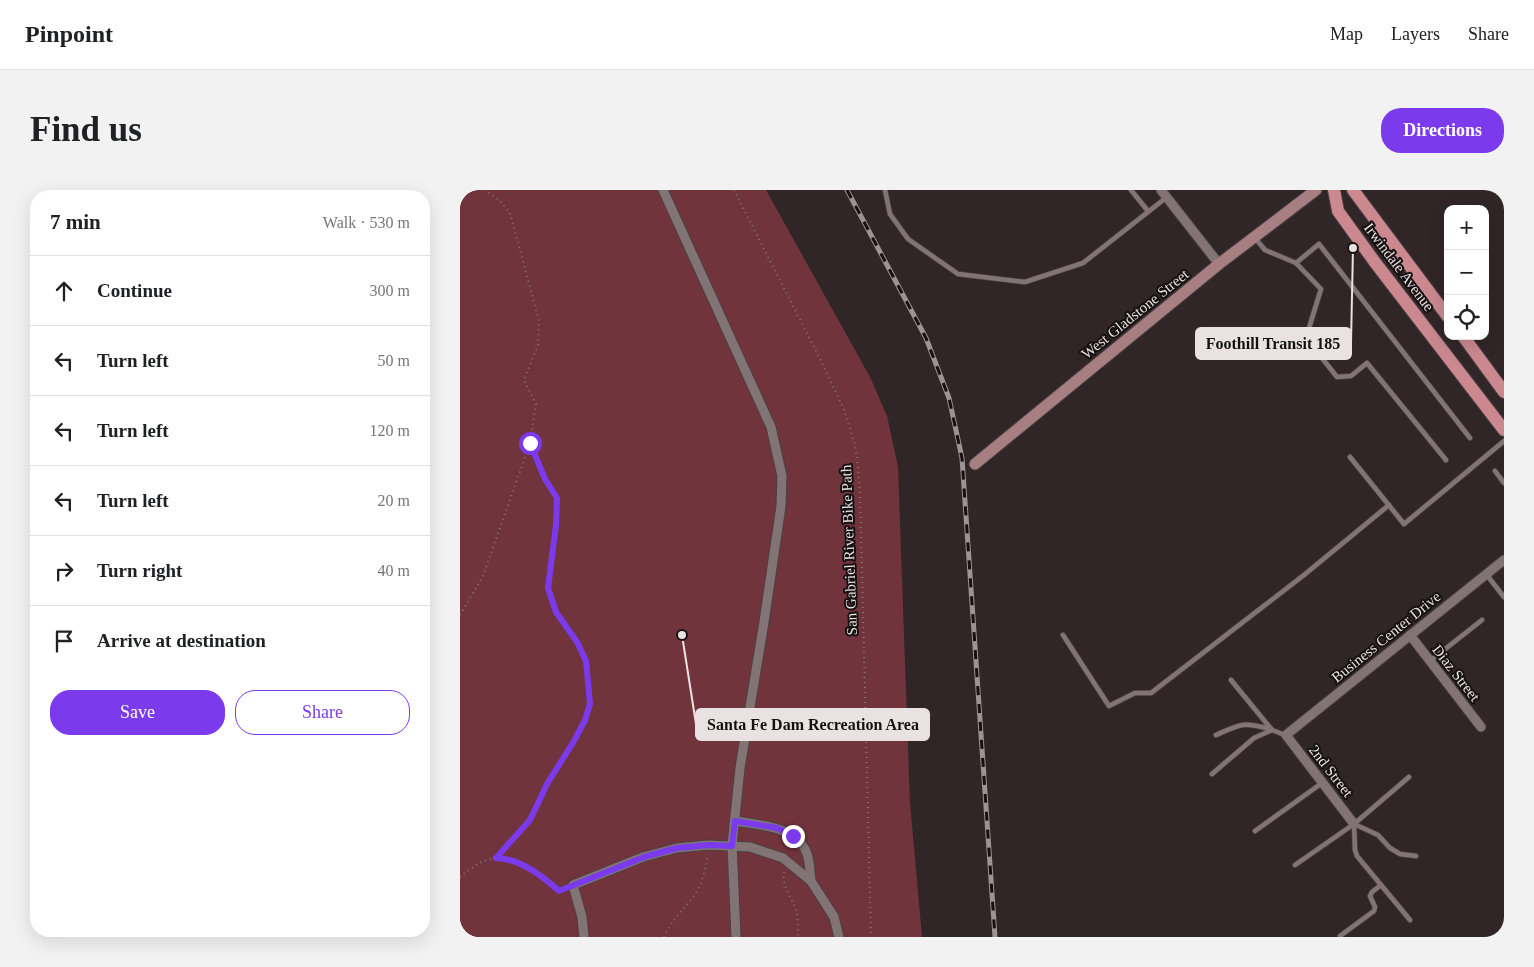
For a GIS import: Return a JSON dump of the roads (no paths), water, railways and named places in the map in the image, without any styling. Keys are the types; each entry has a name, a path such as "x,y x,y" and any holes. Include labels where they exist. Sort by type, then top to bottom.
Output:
{"main road":[{"name":"Irwindale Avenue","path":"1334,190 1338,211 1379,268 1504,430"},
{"name":"Irwindale Avenue","path":"1353,190 1444,311"},
{"path":"1465,340 1504,392"}],"street":[{"path":"664,190 771,427 782,476 781,506 740,768 732,846 736,937"},
{"name":"West Gladstone Street","path":"975,464 1219,264 1316,190"},
{"path":"1164,194 1219,264"},
{"name":"Business Center Drive","path":"1286,735 1504,560"},
{"name":"Diaz Street","path":"1410,635 1481,727"},
{"name":"2nd Street","path":"1286,735 1354,824"},
{"path":"735,821 777,828 793,836 803,846 808,856 811,881"},
{"path":"584,937 582,917 573,885 644,857 677,848 709,845 750,847 783,858 811,881 834,917 839,937"}],"lane":[{"path":"885,190 890,214 908,238 958,274 1025,282 1083,263 1148,211 1164,194"},
{"path":"1131,190 1148,211"},
{"path":"1254,237 1265,250 1296,263 1321,289 1306,338 1337,377 1351,376 1367,363 1446,460"},
{"path":"1296,263 1319,244 1470,438"},
{"path":"1350,456 1404,524 1504,441"},
{"path":"1495,471 1504,483"},
{"path":"1063,635 1110,706 1135,694 1151,693 1304,575 1389,505"},
{"path":"1486,574 1504,597"},
{"path":"1430,661 1482,620"},
{"path":"1231,680 1272,730"},
{"path":"1216,735 1241,724 1251,724 1286,735"},
{"path":"1212,774 1254,738 1272,730"},
{"path":"1295,865 1354,824 1409,777"},
{"path":"1255,831 1322,783"},
{"path":"1354,824 1378,836 1390,848 1400,854 1416,856"},
{"path":"1354,824 1357,856 1410,920"},
{"path":"559,891 573,885"},
{"path":"1340,936 1374,911 1375,907 1370,896 1381,885"}],"railway":[{"path":"847,190 926,338 949,398 962,458 995,937"}],"place":[{"name":"Foothill Transit 185","path":"1353,248"},
{"name":"Santa Fe Dam Recreation Area","path":"682,635"}]}
